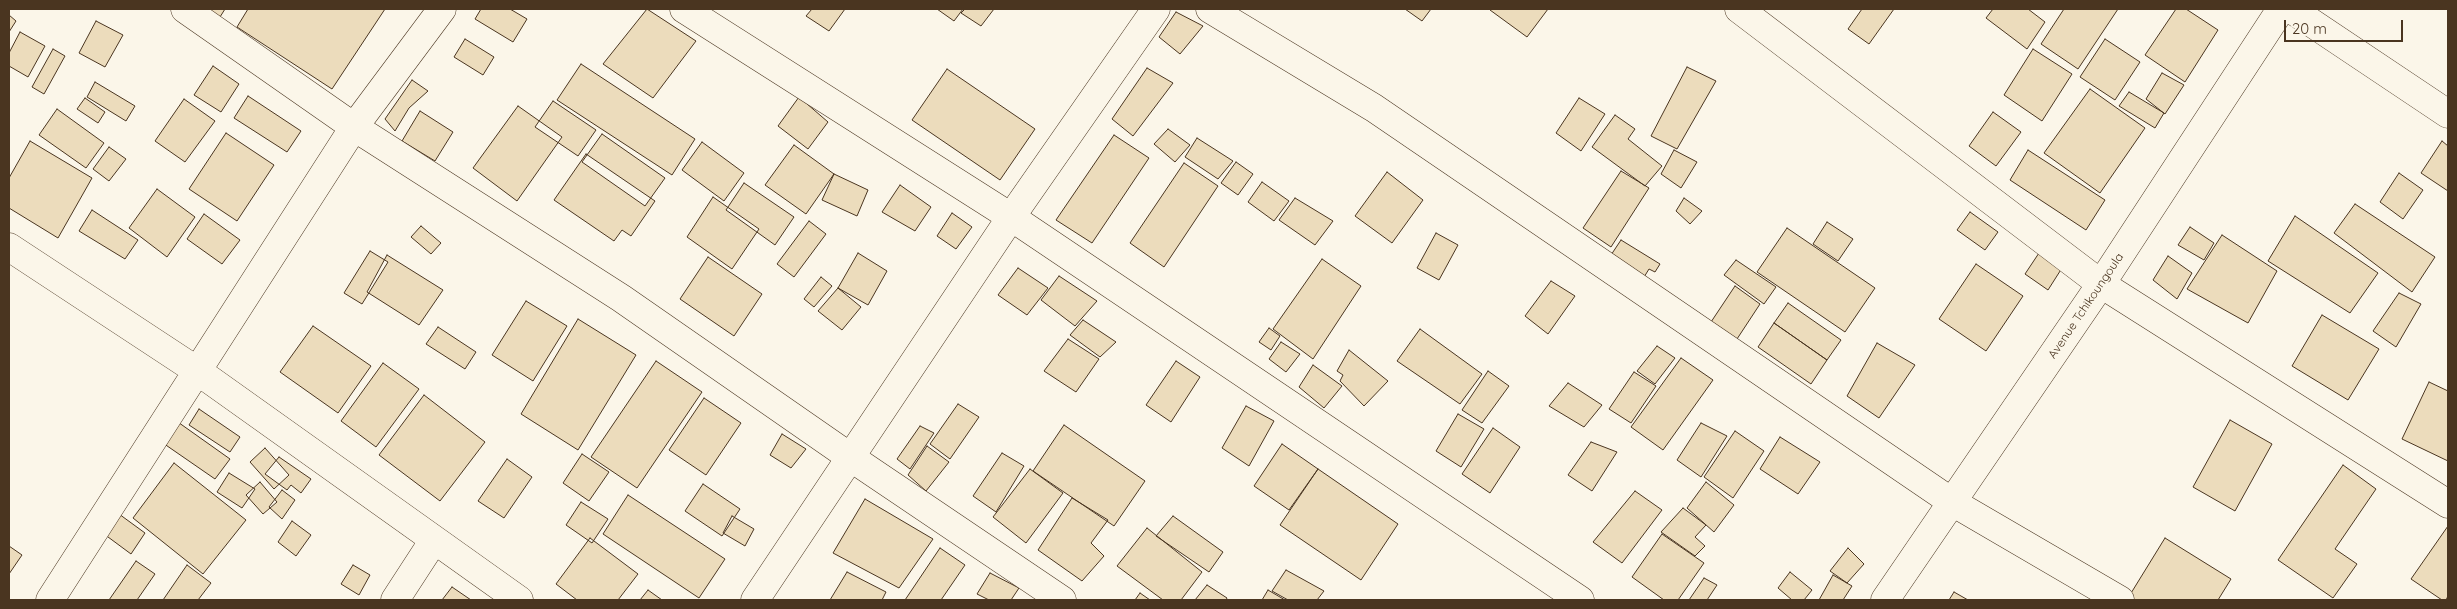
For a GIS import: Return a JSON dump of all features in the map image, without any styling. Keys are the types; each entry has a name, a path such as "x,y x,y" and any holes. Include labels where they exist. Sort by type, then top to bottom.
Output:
{"street":[{"path":"185,9 354,127 620,298 850,457 1062,600"},
{"path":"50,600 354,127 442,9"},
{"path":"684,9 1010,217 1580,600"},
{"path":"755,600 1010,217 1156,9"},
{"path":"1210,9 1374,108 1952,502 2120,600"},
{"path":"1739,9 2101,284 2448,504"},
{"name":"Avenue Tchikoungoula","path":"1885,600 2101,284 2281,9"},
{"path":"2291,9 2448,114"},
{"path":"9,247 198,372 519,600"},
{"path":"395,600 434,540"}],"building":[{"path":"207,9 225,9 220,17"},
{"path":"248,9 385,9 332,89 237,27"},
{"path":"481,9 510,9 527,19 513,42 475,19"},
{"path":"647,9 696,41 653,98 603,64"},
{"path":"812,9 845,9 829,31 806,16"},
{"path":"937,9 963,9 954,21"},
{"path":"965,9 994,9 981,26 961,13"},
{"path":"1405,9 1431,9 1422,21"},
{"path":"1491,9 1548,9 1527,37"},
{"path":"1862,9 1894,9 1869,44 1848,29"},
{"path":"1993,9 2028,9 2045,22 2027,49 1986,18"},
{"path":"2064,9 2118,9 2078,69 2041,44"},
{"path":"2176,9 2186,9 2218,30 2185,82 2145,55"},
{"path":"1176,12 1203,26 1180,54 1159,37"},
{"path":"9,15 16,21 9,32"},
{"path":"96,21 123,35 105,67 79,53"},
{"path":"20,32 45,46 28,77 9,66 9,53"},
{"path":"465,39 494,57 483,75 454,57"},
{"path":"2105,39 2140,62 2115,100 2080,77"},
{"path":"53,49 65,56 44,94 32,87"},
{"path":"2033,49 2072,74 2042,121 2004,95"},
{"path":"581,64 695,139 672,175 557,100"},
{"path":"213,66 239,84 221,112 194,95"},
{"path":"1687,67 1716,81 1677,149 1651,136"},
{"path":"1147,68 1173,83 1133,136 1112,119"},
{"path":"947,69 1035,129 1000,180 912,120"},
{"path":"2162,73 2184,85 2165,114 2146,99"},
{"path":"412,80 428,91 409,108 395,131 385,119"},
{"path":"95,82 135,106 126,121 87,97"},
{"path":"2090,89 2145,128 2100,193 2044,153"},
{"path":"2129,92 2164,113 2155,128 2119,106"},
{"path":"248,96 301,131 287,152 234,118"},
{"path":"799,97 828,122 808,149 778,126"},
{"path":"85,98 105,112 98,123 77,109"},
{"path":"1579,98 1605,114 1581,151 1556,133"},
{"path":"184,99 215,121 185,162 155,141"},
{"path":"553,101 596,130 578,156 535,127"},
{"path":"518,106 562,137 517,201 473,168"},
{"path":"57,109 104,143 86,168 39,135"},
{"path":"420,111 453,132 435,161 402,141"},
{"path":"1993,112 2021,132 1996,166 1969,146"},
{"path":"1615,115 1635,129 1628,139 1662,166 1645,186 1592,147"},
{"path":"1168,129 1190,145 1175,162 1154,144"},
{"path":"226,133 274,165 237,221 189,189"},
{"path":"602,134 665,178 645,206 582,162"},
{"path":"1114,135 1149,158 1092,243 1056,220"},
{"path":"1197,138 1233,161 1218,179 1185,157"},
{"path":"30,141 92,178 58,238 9,208 9,178"},
{"path":"2442,141 2448,146 2448,191 2421,173"},
{"path":"702,142 744,173 724,201 682,170"},
{"path":"794,145 834,174 806,214 765,185"},
{"path":"109,147 126,159 109,181 93,169"},
{"path":"1674,150 1697,162 1681,188 1661,174"},
{"path":"2028,150 2105,200 2086,230 2010,180"},
{"path":"586,154 655,201 631,236 622,230 614,241 554,200"},
{"path":"1236,162 1253,174 1238,195 1221,183"},
{"path":"1184,163 1218,186 1164,267 1130,243"},
{"path":"1621,171 1649,188 1611,247 1583,228"},
{"path":"1387,172 1423,200 1392,243 1355,216"},
{"path":"2399,173 2423,190 2403,219 2380,202"},
{"path":"834,174 868,190 857,216 822,200"},
{"path":"1262,182 1289,201 1274,221 1248,202"},
{"path":"744,183 794,217 775,245 726,210"},
{"path":"900,185 931,207 915,231 882,212"},
{"path":"157,189 195,217 167,257 129,228"},
{"path":"713,197 759,229 732,269 687,237"},
{"path":"1295,198 1333,221 1315,245 1279,220"},
{"path":"1684,198 1702,211 1690,224 1676,211"},
{"path":"2355,204 2435,257 2412,292 2334,233"},
{"path":"92,210 138,240 125,259 79,231"},
{"path":"1970,212 1998,232 1985,250 1957,230"},
{"path":"952,213 972,227 956,249 937,236"},
{"path":"204,214 240,240 222,264 187,239"},
{"path":"2295,216 2378,273 2350,313 2268,261"},
{"path":"809,221 826,234 794,277 777,264"},
{"path":"1827,222 1853,239 1838,261 1813,244"},
{"path":"421,226 441,243 431,254 411,237"},
{"path":"2190,227 2214,243 2204,260 2178,245"},
{"path":"1787,228 1875,288 1845,332 1757,272"},
{"path":"1436,233 1458,245 1439,280 1417,268"},
{"path":"2222,235 2277,271 2248,323 2187,289"},
{"path":"1621,240 1660,264 1655,272 1649,269 1641,282 1607,261"},
{"path":"370,251 388,262 362,304 344,293"},
{"path":"858,253 887,271 868,305 838,288"},
{"path":"2039,253 2062,268 2048,290 2025,274"},
{"path":"387,255 443,290 419,325 367,292"},
{"path":"2168,256 2192,273 2177,299 2153,280"},
{"path":"708,257 762,294 734,336 680,299"},
{"path":"1322,259 1361,286 1313,359 1273,329"},
{"path":"1736,260 1776,287 1764,304 1724,275"},
{"path":"1976,264 2023,296 1986,351 1939,319"},
{"path":"1018,268 1048,288 1027,315 998,295"},
{"path":"1059,276 1097,301 1075,326 1041,300"},
{"path":"821,277 832,286 814,307 804,299"},
{"path":"1551,281 1575,296 1548,334 1525,316"},
{"path":"1735,286 1760,304 1737,339 1711,322"},
{"path":"838,288 861,307 842,330 818,311"},
{"path":"2399,293 2421,304 2396,347 2373,331"},
{"path":"526,301 567,326 533,381 492,355"},
{"path":"1788,303 1841,340 1827,360 1774,323"},
{"path":"2322,315 2379,349 2348,400 2292,366"},
{"path":"578,319 636,355 578,450 521,414"},
{"path":"1083,320 1116,342 1100,357 1070,335"},
{"path":"1774,323 1827,360 1811,384 1758,347"},
{"path":"313,326 371,366 338,413 280,372"},
{"path":"438,327 476,352 465,369 426,344"},
{"path":"1269,328 1280,336 1271,350 1259,342"},
{"path":"1420,329 1482,374 1460,404 1397,361"},
{"path":"1068,339 1099,359 1076,392 1044,371"},
{"path":"1281,342 1300,354 1286,372 1269,359"},
{"path":"1877,343 1915,365 1879,418 1847,396"},
{"path":"1657,346 1675,358 1655,384 1637,371"},
{"path":"1349,350 1388,381 1364,406 1340,381 1343,375 1337,371"},
{"path":"1681,358 1713,380 1663,450 1631,427"},
{"path":"656,361 702,392 637,488 591,457"},
{"path":"1176,361 1200,377 1171,422 1146,405"},
{"path":"383,363 419,389 376,447 341,421"},
{"path":"1313,365 1342,386 1324,408 1299,387"},
{"path":"1488,371 1509,386 1482,423 1462,410"},
{"path":"1634,372 1656,386 1631,423 1609,409"},
{"path":"2429,382 2448,391 2448,461 2402,439"},
{"path":"1568,383 1602,405 1584,427 1549,406"},
{"path":"424,395 485,442 440,501 379,455"},
{"path":"704,398 741,423 706,475 669,450"},
{"path":"958,404 979,417 950,459 930,444"},
{"path":"1246,406 1274,421 1249,466 1222,448"},
{"path":"199,409 240,437 230,452 189,425"},
{"path":"1458,414 1484,429 1461,467 1436,451"},
{"path":"175,420 230,459 215,479 160,441"},
{"path":"2230,420 2272,444 2235,511 2193,487"},
{"path":"1701,423 1727,436 1701,477 1677,460"},
{"path":"1064,425 1145,481 1114,526 1033,471"},
{"path":"920,426 934,433 910,469 897,459"},
{"path":"1493,428 1520,447 1490,493 1462,474"},
{"path":"1735,431 1764,451 1733,498 1704,477"},
{"path":"782,434 806,449 791,468 770,455"},
{"path":"1780,437 1820,462 1798,494 1760,469"},
{"path":"1591,442 1617,452 1592,491 1568,475"},
{"path":"1282,444 1318,469 1289,510 1254,486"},
{"path":"927,446 949,462 926,491 908,475"},
{"path":"265,448 289,475 274,489 250,462"},
{"path":"1002,453 1024,466 996,512 973,496"},
{"path":"582,454 609,472 589,501 563,483"},
{"path":"279,457 311,479 301,493 291,485 287,490 265,474"},
{"path":"507,459 532,477 504,518 478,501"},
{"path":"174,463 246,520 203,574 133,518"},
{"path":"2343,465 2376,489 2335,549 2357,564 2333,598 2278,560"},
{"path":"1030,469 1063,493 1026,543 993,517"},
{"path":"1318,469 1398,524 1361,580 1280,525"},
{"path":"229,473 255,489 242,508 217,492"},
{"path":"260,482 277,502 263,514 246,495"},
{"path":"1706,482 1734,505 1714,532 1687,508"},
{"path":"703,484 740,509 722,536 685,511"},
{"path":"282,490 295,500 282,519 269,507"},
{"path":"1635,491 1662,510 1622,563 1593,542"},
{"path":"628,495 725,559 699,598 603,534"},
{"path":"1072,498 1108,520 1091,543 1104,556 1082,581 1038,550"},
{"path":"865,499 933,539 899,588 833,553"},
{"path":"581,502 608,519 592,543 566,525"},
{"path":"1683,508 1706,525 1695,537 1705,546 1695,556 1661,532"},
{"path":"119,514 145,533 131,554 104,534"},
{"path":"732,516 754,529 745,546 723,533"},
{"path":"1173,516 1223,552 1209,572 1156,536"},
{"path":"292,521 311,535 296,556 278,542"},
{"path":"2448,526 2448,596 2446,600 2442,600 2411,579"},
{"path":"1147,528 1202,572 1181,600 1163,600 1117,566"},
{"path":"1662,534 1704,563 1678,600 1664,600 1632,577"},
{"path":"590,538 638,574 618,600 577,600 556,584"},
{"path":"2165,538 2231,579 2218,600 2132,600 2128,598"},
{"path":"9,546 22,555 9,574"},
{"path":"940,548 965,565 941,600 905,600"},
{"path":"1848,548 1864,564 1847,583 1830,571"},
{"path":"136,561 155,574 137,600 109,600"},
{"path":"187,565 211,583 198,600 163,600"},
{"path":"353,565 370,575 359,595 341,584"},
{"path":"1286,570 1324,591 1317,600 1288,600 1272,591"},
{"path":"847,572 886,592 882,600 830,600"},
{"path":"1790,572 1812,590 1804,600 1792,600 1778,588"},
{"path":"990,573 1019,588 1011,600 989,600 977,594"},
{"path":"1833,575 1852,586 1843,600 1819,600"},
{"path":"1704,578 1717,585 1707,600 1689,600"},
{"path":"1207,585 1227,598 1226,600 1195,600"},
{"path":"452,587 471,600 442,600"},
{"path":"648,590 662,600 640,600"},
{"path":"1268,590 1285,600 1262,600"},
{"path":"1954,592 1968,600 1949,600"},
{"path":"1140,593 1150,600 1135,600"}]}
